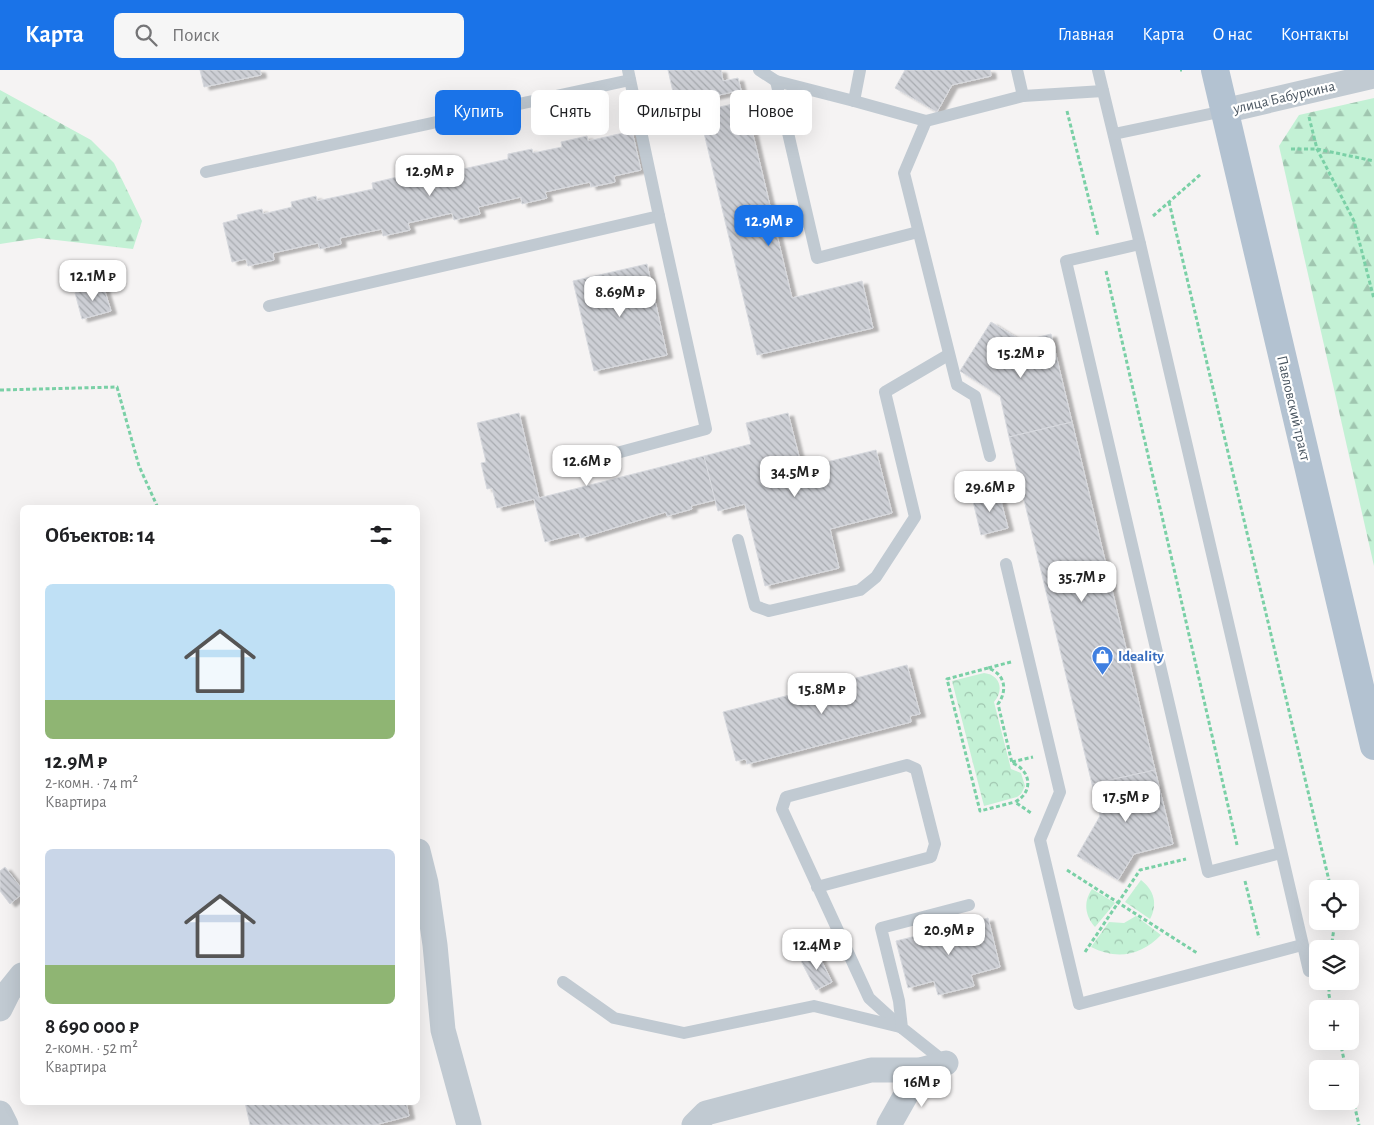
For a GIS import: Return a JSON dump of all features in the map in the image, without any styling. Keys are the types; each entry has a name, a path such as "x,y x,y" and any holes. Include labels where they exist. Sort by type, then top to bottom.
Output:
{"main road":[{"name":"Павловский тракт","path":"1214,70 1374,746"}],"street":[{"name":"улица Бабуркина","path":"1224,111 1374,76"},
{"path":"420,859 426,883 435,945 444,1030 469,1125"},
{"path":"0,1009 9,991 20,977"},
{"path":"694,1125 706,1113 871,1070 920,1070 946,1063"},
{"path":"889,1125 920,1070"},
{"path":"0,1113 6,1125"}],"lane":[{"path":"759,70 776,81 926,121 1024,96 1103,91"},
{"path":"854,101 860,70"},
{"path":"1017,70 1024,96"},
{"path":"1098,70 1309,971"},
{"path":"206,172 629,75 706,429 572,465"},
{"path":"776,81 817,258 918,232"},
{"path":"1114,134 1224,111"},
{"path":"926,121 904,173 957,385 975,396 990,456"},
{"path":"269,306 659,216"},
{"path":"1140,244 1066,261 1208,872 1281,854"},
{"path":"738,540 755,606 769,611 860,590 876,577 915,517 885,392 948,354"},
{"path":"1006,564 1060,792 1040,840 1079,1004 1302,945"},
{"path":"818,887 931,857 936,844 916,769 907,765 786,797 782,810 869,998 902,1028 946,1063"},
{"path":"902,1028 899,1001 881,928 969,905"},
{"path":"563,982 614,1018 684,1033 814,1006 902,1028"}],"path":[{"path":"1063,93 1102,252 1263,955"},
{"path":"1309,117 1317,149 1354,221 1374,298"},
{"path":"1292,149 1317,149 1374,161"},
{"path":"1150,219 1201,174"},
{"path":"1169,202 1329,880"},
{"path":"0,390 117,387 139,466 157,505"},
{"path":"988,668 1000,676 1003,683 1003,698 998,704 1012,763 1022,768 1028,778 1027,790 1015,802 980,810 947,679 1028,656"},
{"path":"1015,802 1046,824"},
{"path":"1043,855 1219,967"},
{"path":"1072,972 1140,870 1204,856"},
{"path":"1356,1110 1359,1125"}],"green space":[{"path":"0,90 91,140 114,163 142,221 133,249 39,238 0,244"},
{"path":"1374,98 1374,566 1279,146 1299,115"},
{"path":"984,673 990,674 999,684 999,693 994,702 1011,769 1021,773 1025,786 1017,797 984,806 952,681"},
{"path":"1141,880 1152,893 1154,908 1150,919 1125,902"},
{"path":"1092,889 1115,903 1095,927 1086,909 1087,899"},
{"path":"1136,916 1161,935 1145,948 1128,954 1110,954 1091,947 1109,922 1124,923"}],"building":[{"path":"200,70 260,70 261,75 204,87"},
{"path":"668,70 721,70 723,81 738,78 741,90 730,90 730,93 720,95 720,90 673,90"},
{"path":"905,70 990,70 991,76 952,85 937,112 895,88"},
{"path":"730,105 730,135 753,135 792,298 862,281 873,328 757,355 704,135 720,135 720,107"},
{"path":"619,134 633,135 641,170 614,176 615,182 591,187 590,182 545,192 547,198 522,204 521,197 478,207 480,214 454,220 452,213 408,223 410,230 383,236 382,229 340,238 341,244 320,249 318,243 273,253 274,260 248,266 246,259 232,262 223,223 238,219 237,215 262,209 263,214 292,207 291,202 316,196 317,201 373,189 372,183 397,177 398,183 429,176 428,171 453,166 454,171 508,159 508,154 532,149 533,153 562,147 561,142 587,136 588,141"},
{"path":"647,264 667,355 594,371 573,281"},
{"path":"103,285 111,311 82,319 75,293"},
{"path":"991,322 1022,341 1051,334 1072,422 1009,437 1000,396 960,371"},
{"path":"519,413 539,498 704,456 715,500 691,506 692,509 667,516 666,512 581,538 579,533 545,542 534,499 497,508 492,488 487,489 481,463 486,462 477,423"},
{"path":"788,413 802,468 876,450 892,513 830,529 839,568 765,586 745,504 718,511 704,456 751,444 746,423"},
{"path":"1072,422 1155,770 1092,784 1009,437"},
{"path":"998,490 1008,528 981,535 972,497"},
{"path":"907,665 920,714 910,716 911,722 747,764 746,759 736,761 723,712"},
{"path":"1155,770 1173,844 1134,854 1118,880 1077,856 1100,816 1092,784"},
{"path":"5,867 20,886 20,896 10,904 0,891 0,871"},
{"path":"988,918 1000,967 971,975 974,986 938,995 934,981 908,988 896,941"},
{"path":"817,952 832,982 816,990 801,961"},
{"path":"246,1105 407,1105 409,1116 375,1125 250,1125"}],"place":[{"name":"Ideality","path":"1102,675"}]}
